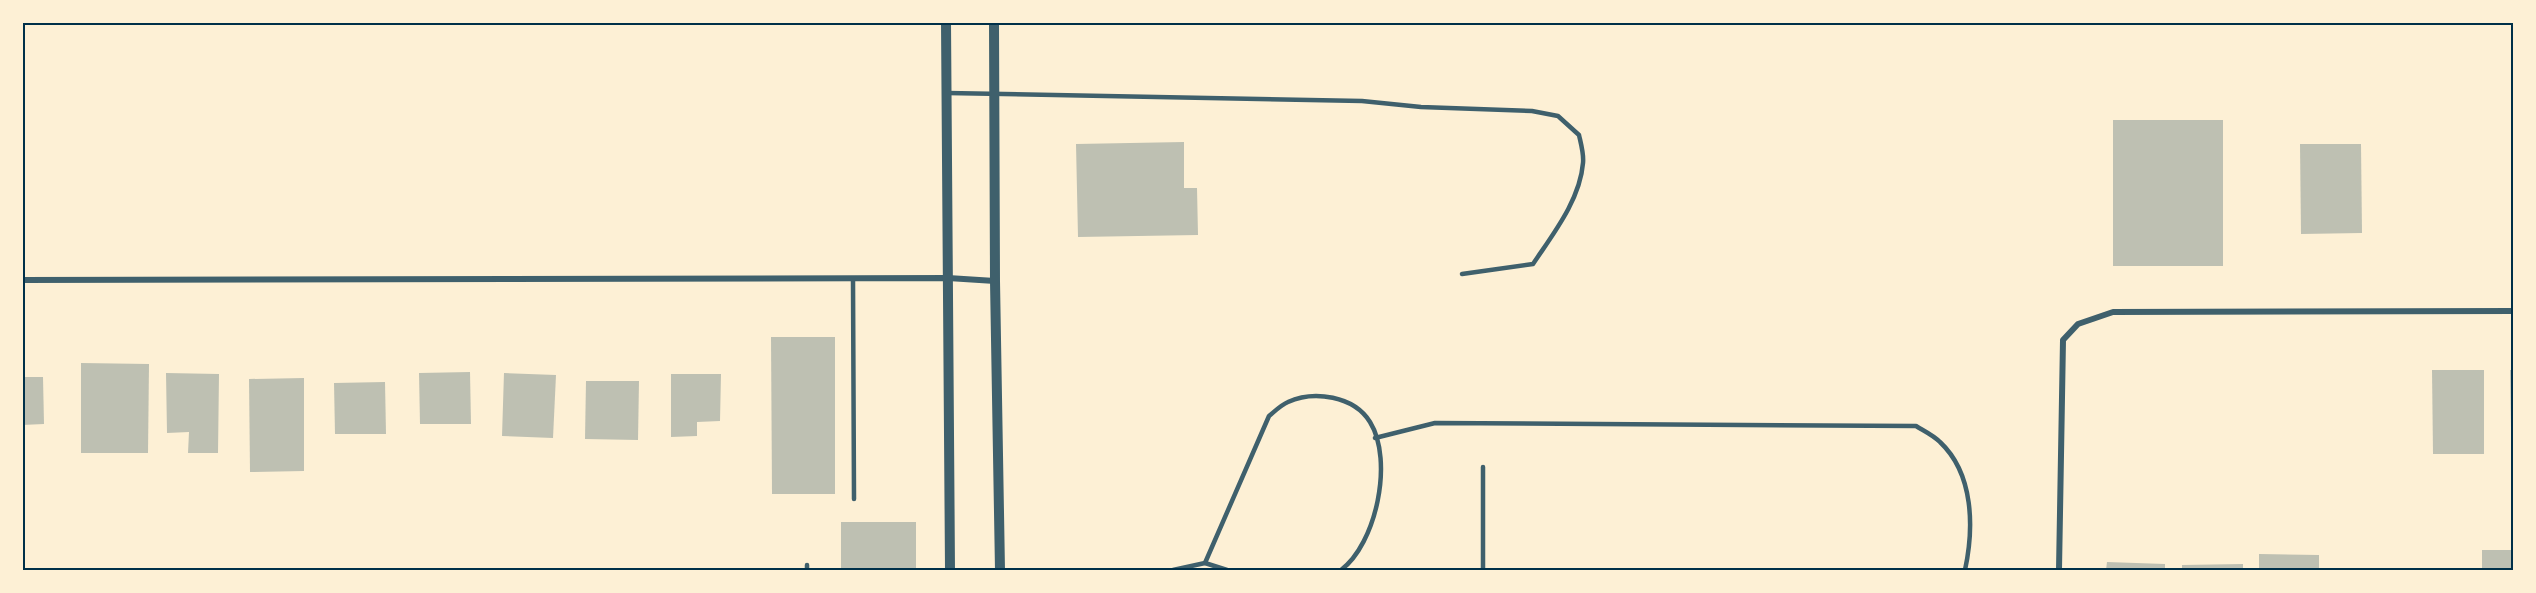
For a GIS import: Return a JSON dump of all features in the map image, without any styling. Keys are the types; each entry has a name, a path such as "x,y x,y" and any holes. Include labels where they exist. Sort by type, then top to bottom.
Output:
{"street":[{"path":"945,22 950,570"},
{"path":"994,22 995,281 1000,570"},
{"path":"22,280 948,278 995,281"},
{"path":"2059,570 2063,340 2078,324 2113,312 2514,311"}],"lane":[{"path":"946,93 1362,101 1421,107 1532,111 1558,116 1579,135 1583,162 1575,195 1556,229 1533,264 1462,274"},
{"path":"853,280 854,499"},
{"path":"1205,563 1269,416 1286,403 1304,396 1322,396 1341,400 1357,409 1370,422 1382,466 1378,503 1366,538 1349,564 1341,570"},
{"path":"1375,438 1435,423 1916,426 1940,442 1957,464 1969,493 1969,552 1965,570"},
{"path":"1483,467 1483,570"},
{"path":"1173,570 1205,563 1227,570"}],"building":[{"path":"2113,120 2223,120 2223,266 2113,266"},
{"path":"1184,142 1184,188 1197,188 1198,235 1078,237 1076,144"},
{"path":"2300,144 2361,144 2362,233 2301,234"},
{"path":"771,337 835,337 835,494 772,494"},
{"path":"81,363 149,364 148,453 81,453"},
{"path":"2432,370 2484,370 2484,454 2433,454"},
{"path":"2510,370 2514,370 2514,428 2511,428"},
{"path":"470,372 471,424 420,424 419,373"},
{"path":"166,373 219,374 218,453 188,453 189,432 167,433"},
{"path":"504,373 556,375 553,438 502,436"},
{"path":"671,374 721,374 720,421 697,422 697,436 671,437"},
{"path":"22,377 43,377 44,424 22,425"},
{"path":"304,378 304,471 250,472 249,379"},
{"path":"586,381 639,381 638,440 585,439"},
{"path":"385,382 386,434 335,434 334,383"},
{"path":"841,522 916,522 916,570 841,570"},
{"path":"2482,550 2514,550 2514,570 2482,570"},
{"path":"2259,554 2319,555 2319,570 2259,570"},
{"path":"2107,562 2165,564 2165,570 2106,570"},
{"path":"2243,564 2243,570 2182,570 2182,565"}]}
